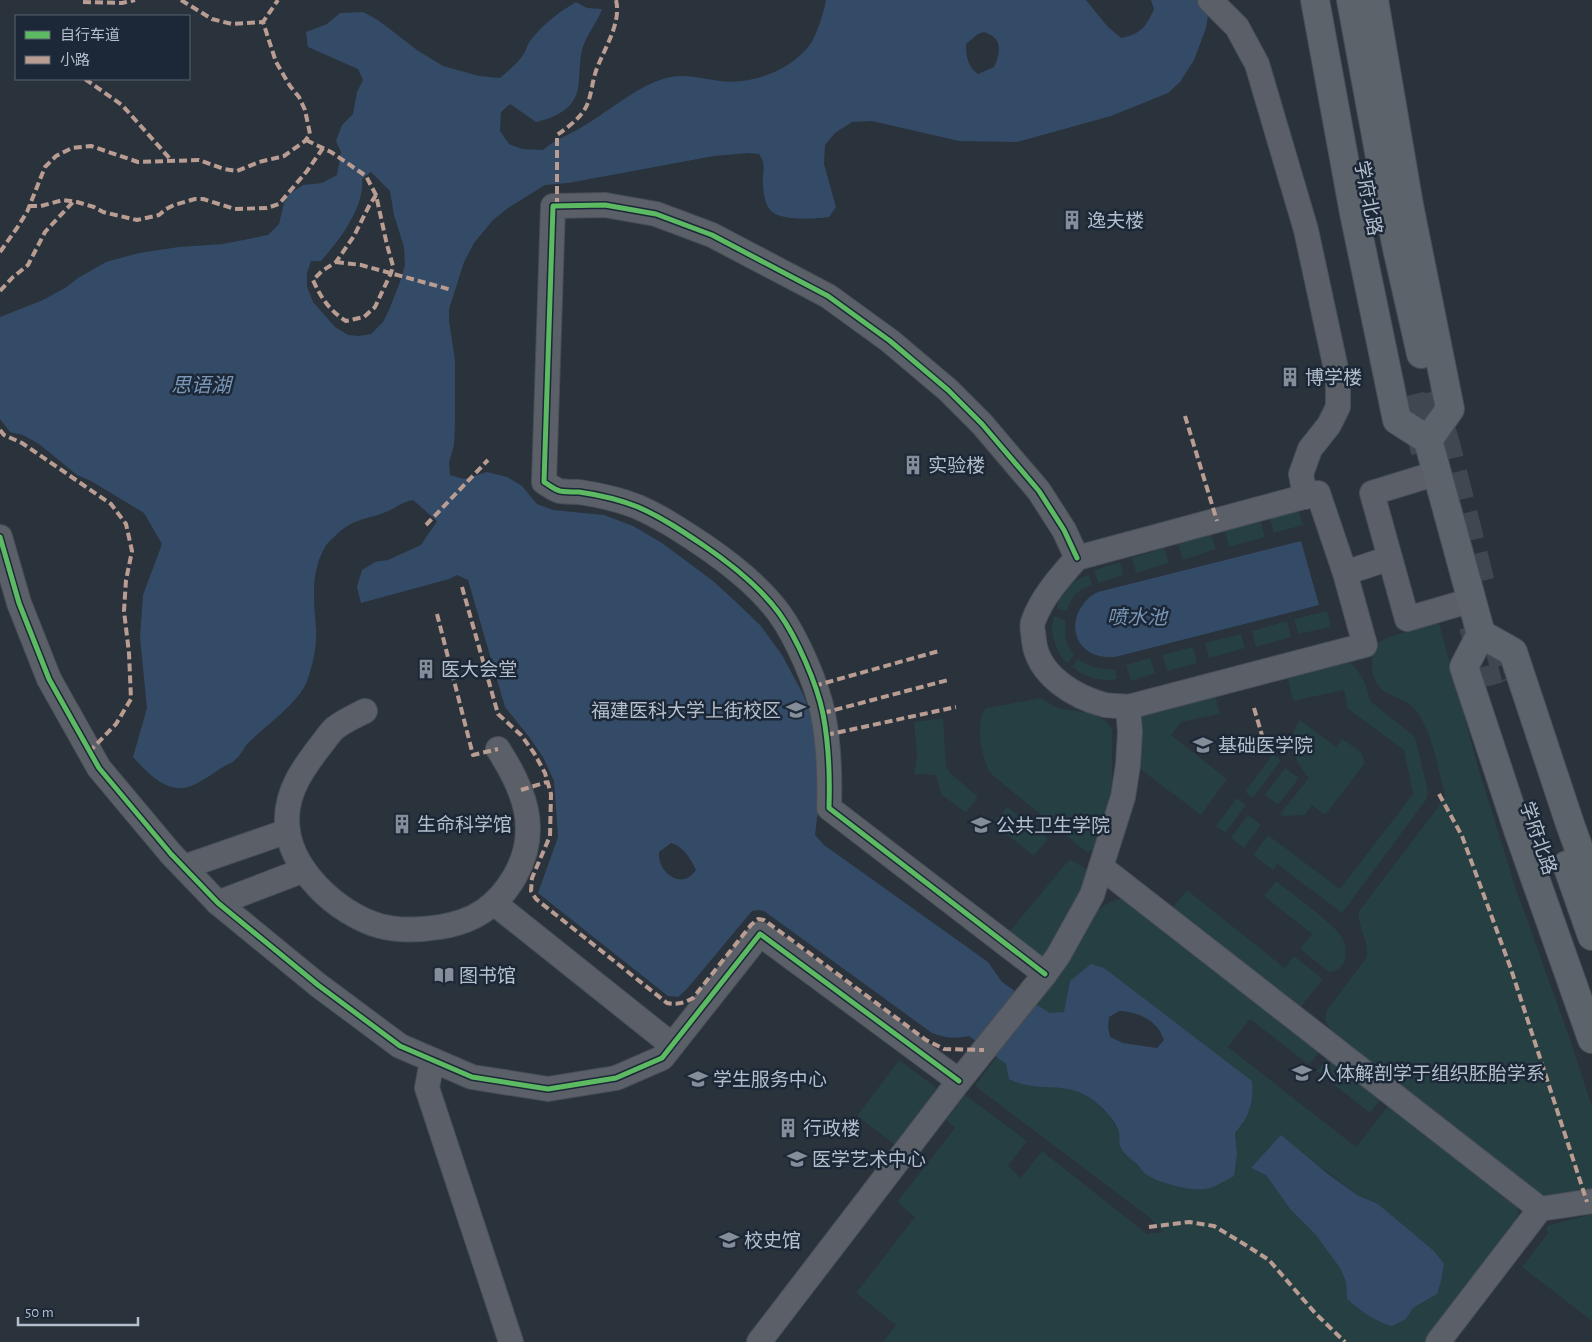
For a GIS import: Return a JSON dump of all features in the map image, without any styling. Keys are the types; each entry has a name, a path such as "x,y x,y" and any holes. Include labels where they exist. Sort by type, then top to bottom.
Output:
{"main road":[{"path":"1315,0 1354,213 1397,420 1428,440 1481,634 1464,667 1516,824 1592,1039"},
{"name":"学府北路","path":"1332,0 1384,276 1421,394 1396,244 1351,0"},
{"path":"1374,0 1409,205 1450,409 1428,440"},
{"path":"1481,634 1513,652 1592,885"},
{"name":"学府北路","path":"1592,936 1549,814 1498,683 1534,825 1592,989"}],"street":[{"path":"1215,5 1237,27 1257,64 1306,230 1338,378 1338,407 1329,425 1310,449 1301,474 1304,497"},
{"path":"1039,981 829,808 830,782 823,713 814,686 800,650 779,613 751,582 720,556 680,529 641,508 618,499 596,494 559,491 544,482 553,206 605,205 656,214 712,235 828,296 890,341 948,390 982,424 1039,491 1064,530 1077,558"},
{"path":"1437,474 1372,493 1390,558 1407,619 1472,600"},
{"path":"1318,493 1365,645 1128,707 1106,705 1079,695 1054,678 1042,665 1035,647 1032,623 1045,598 1077,558 1304,497 1318,493"},
{"path":"0,537 19,603 49,679 99,768 184,867 218,903 318,985 400,1046 472,1077 548,1089 616,1078 662,1058 760,934 960,1081"},
{"path":"1344,573 1390,558"},
{"path":"759,1342 1058,956 1092,895 1124,789 1130,732 1128,707"},
{"path":"365,711 334,728 301,772 289,801 287,820 292,848 304,870 317,887 338,905 358,918 381,926 416,930 449,926 478,916 494,903 518,871 528,828 526,805 514,774 498,749"},
{"path":"184,867 288,831"},
{"path":"1101,867 1540,1209"},
{"path":"218,903 304,870"},
{"path":"494,903 672,1045"},
{"path":"432,1060 427,1088 511,1342"},
{"path":"1438,1342 1540,1209 1592,1201"}],"green space":[{"path":"1298,509 1303,525 1274,533 1269,518"},
{"path":"1261,522 1265,537 1229,547 1225,531"},
{"path":"1211,534 1216,549 1183,560 1178,544"},
{"path":"1164,548 1169,563 1136,573 1132,558"},
{"path":"1120,562 1124,575 1098,583 1094,570"},
{"path":"1089,575 1092,585 1083,588 1076,594 1070,602 1067,611 1057,609 1060,597 1064,592 1073,583"},
{"path":"1327,611 1331,627 1298,634 1294,619"},
{"path":"1054,616 1065,620 1066,642 1074,655 1067,664 1059,653 1054,641 1052,622"},
{"path":"1287,621 1291,637 1256,647 1252,631"},
{"path":"1439,623 1479,770 1515,886 1571,1042 1592,1107 1592,1198 1544,1202 1332,1031 1326,1020 1329,1007 1367,957 1359,911 1445,796 1434,753 1423,721 1413,707 1382,690 1378,685 1372,673 1373,651 1377,644 1389,637"},
{"path":"1241,634 1245,648 1209,658 1205,643"},
{"path":"1193,647 1197,663 1167,671 1162,655"},
{"path":"1150,658 1155,673 1131,681 1126,665"},
{"path":"1078,659 1096,667 1115,669 1117,679 1105,680 1082,674 1072,666"},
{"path":"1350,662 1363,680 1370,701 1415,737 1428,792 1426,800 1342,913 1277,864 1273,870 1253,855 1268,835 1340,889 1413,794 1404,750 1348,709 1344,690 1293,701 1287,675"},
{"path":"1213,689 1220,714 1181,722 1171,735 1227,779 1201,815 1132,763 1132,711"},
{"path":"1041,698 1057,708 1095,714 1107,722 1112,730 1112,781 1107,814 1097,848 1087,852 992,775 982,751 980,721 987,708"},
{"path":"943,718 946,765 950,773 978,797 966,813 941,794 936,775 914,774 917,755 914,722"},
{"path":"1300,720 1336,747 1342,739 1361,752 1365,763 1325,815 1312,805 1305,815 1283,816 1280,814 1309,778 1295,757 1293,750 1293,736"},
{"path":"1273,754 1281,760 1253,798 1245,792"},
{"path":"1285,768 1299,778 1278,805 1265,795"},
{"path":"1237,798 1246,805 1225,833 1216,826"},
{"path":"1007,807 1046,836 1047,840 1034,856 992,823"},
{"path":"1248,815 1261,825 1244,848 1231,838"},
{"path":"1071,860 1086,869 1089,875 1045,969 1004,938 1068,861"},
{"path":"1276,881 1322,917 1343,939 1346,951 1344,962 1340,968 1329,972 1300,949 1312,934 1264,896"},
{"path":"1187,890 1285,968 1294,956 1323,979 1295,1014 1168,913"},
{"path":"1126,898 1323,1047 1309,1065 1250,1019 1228,1047 1356,1147 1392,1101 1516,1202 1519,1213 1516,1223 1431,1342 883,1342 896,1325 856,1293 915,1217 897,1202 955,1128 946,1120 965,1095 1027,1141 1008,1166 1021,1178 1042,1151 1147,1234 1163,1232 1150,1218 975,1086 997,1056 1006,1064 1010,1079 1028,1086 1047,1086 1076,1090 1093,1100 1110,1116 1119,1132 1120,1146 1125,1155 1139,1165 1144,1172 1166,1183 1199,1189 1237,1154 1235,1133 1244,1123 1103,968 1064,1013 1050,1013 1032,1003 1074,938 1088,920 1105,905 1115,900","holes":["1306,1156 1357,1195 1378,1204 1403,1226 1437,1294 1413,1308 1406,1319 1347,1299 1346,1282 1340,1268 1316,1235 1290,1209 1266,1175 1251,1168"]},
{"path":"1331,1054 1384,1095 1370,1113 1317,1071"},
{"path":"899,1060 937,1088 894,1144 857,1116"},
{"path":"1592,1214 1592,1321 1522,1267 1548,1233 1546,1226"}],"water":[{"name":"思语湖","path":"826,0 1086,0 1107,26 1121,38 1142,29 1154,9 1151,0 1216,0 1208,15 1206,28 1194,60 1180,82 1168,93 1111,116 1017,142 959,141 872,121 852,122 835,133 825,145 824,164 836,207 829,217 790,218 771,211 764,196 763,164 759,154 714,156 568,183 545,185 508,208 493,220 474,243 464,262 449,309 455,361 455,423 454,445 449,462 450,475 464,479 487,472 507,477 522,486 537,504 553,510 604,515 633,526 662,543 713,581 761,626 782,655 803,694 812,719 821,786 815,835 824,845 988,962 1002,982 1050,1013 1064,1012 1070,981 1091,964 1104,968 1252,1081 1250,1109 1244,1122 1235,1133 1237,1154 1234,1176 1210,1188 1186,1188 1150,1177 1124,1153 1120,1146 1119,1133 1115,1123 1093,1100 1072,1090 1030,1086 1009,1079 1006,1064 969,1036 950,1038 932,1033 764,911 752,911 678,997 668,996 538,893 558,837 554,781 543,757 505,707 468,580 457,575 449,579 361,603 357,587 362,570 375,562 388,560 421,545 437,521 413,500 347,526 326,546 320,557 315,577 316,642 314,655 307,681 297,698 247,744 235,760 202,780 185,788 172,787 159,781 133,757 147,708 140,637 143,595 162,544 144,513 91,481 77,475 39,444 23,435 10,432 0,419 0,317 43,300 106,262 139,253 179,247 223,244 268,235 279,224 284,203 289,194 303,185 322,183 337,175 341,152 336,141 342,125 353,114 357,92 363,80 358,69 308,47 306,32 327,24 340,13 363,12 378,20 417,50 443,66 479,76 500,78 521,58 530,41 540,30 563,10 576,2 587,8 602,9 582,50 578,88 573,102 556,115 536,122 510,104 501,112 500,131 509,144 522,149 543,150 592,121 625,98 660,80 684,76 732,82 744,81 780,69 801,55 812,42 822,17","holes":["984,32 990,35 995,38 999,46 994,67 978,74 972,68 966,53 966,44 978,34","371,172 390,191 394,215 404,247 405,265 383,322 371,334 359,336 348,335 335,327 313,302 307,287 307,273 311,261 321,261 343,234 359,201 362,179","671,843 679,847 686,854 696,870 684,879 677,879 666,872 659,859 659,852","1119,1011 1139,1015 1148,1019 1156,1026 1164,1040 1157,1048 1123,1043 1110,1037 1109,1017"]},
{"name":"喷水池","path":"1301,541 1319,605 1115,657 1091,653 1081,644 1077,636 1075,628 1079,611 1090,597 1098,592"},
{"path":"1281,1135 1357,1195 1378,1204 1435,1252 1444,1264 1437,1294 1413,1308 1406,1319 1392,1326 1368,1315 1347,1299 1346,1282 1340,1268 1316,1235 1290,1209 1266,1175 1251,1168"}],"tunnel":[{"path":"1430,392 1446,444 1482,587"},
{"path":"1411,395 1425,452"},
{"path":"1473,626 1489,686"},
{"path":"1496,638 1508,680"}],"marked path":[{"path":"83,2 122,3 135,0"},
{"path":"181,0 212,19 232,24 263,22"},
{"path":"0,252 27,212 45,167 56,156 72,148 91,146 138,162 199,160 224,169 237,171 259,162 284,156 305,141 310,134 305,110 299,97 276,62 263,22 278,0"},
{"path":"557,206 557,135 578,118 587,105 598,65 614,28 617,9 616,0"},
{"path":"86,80 122,105 172,161"},
{"path":"306,140 331,152 366,176 376,195 393,266 375,307 364,317 346,321 326,303 313,280 322,271 336,262 354,236 376,195"},
{"path":"29,206 41,206 63,200 77,202 103,212 137,220 159,215 174,205 195,199 203,199 235,209 267,208 279,204 307,171 323,148"},
{"path":"0,291 28,265 45,232 73,202"},
{"path":"336,262 361,265 452,290"},
{"path":"1185,416 1217,521"},
{"path":"0,430 4,435 22,443 111,504 126,524 132,551 126,580 124,611 129,653 131,699 116,724 89,752"},
{"path":"426,525 488,460"},
{"path":"462,587 498,714 521,735 534,753 545,773 551,794 550,836 532,878 531,891 536,899 667,1003 681,1003 693,998 751,925 758,919 764,920 926,1040 944,1049 984,1050"},
{"path":"437,614 473,755 498,749"},
{"path":"814,686 939,651"},
{"path":"823,713 948,680"},
{"path":"826,735 956,707"},
{"path":"1254,708 1266,749"},
{"path":"521,790 547,782"},
{"path":"1439,794 1462,836 1511,969 1587,1202"},
{"path":"1149,1227 1189,1222 1214,1226 1269,1260 1316,1314 1345,1342"}],"cycle path":[{"path":"1045,974 829,808 827,737 816,689 786,623 754,585 703,545 647,511 631,504 594,494 560,491 544,482 553,206 605,205 656,214 712,235 828,296 890,341 948,390 982,424 1039,491 1064,530 1077,558"},
{"path":"0,537 19,603 49,679 99,768 171,854 218,903 318,985 400,1046 472,1077 548,1089 616,1078 662,1058 760,934 959,1081"}],"place":[{"name":"逸夫楼","path":"1072,220"},
{"name":"博学楼","path":"1290,377"},
{"name":"实验楼","path":"913,465"},
{"name":"医大会堂","path":"426,669"},
{"name":"福建医科大学上街校区","path":"796,710"},
{"name":"基础医学院","path":"1203,745"},
{"name":"生命科学馆","path":"402,824"},
{"name":"公共卫生学院","path":"981,825"},
{"name":"图书馆","path":"444,975"},
{"name":"人体解剖学于组织胚胎学系","path":"1302,1073"},
{"name":"学生服务中心","path":"698,1079"},
{"name":"行政楼","path":"788,1128"},
{"name":"医学艺术中心","path":"797,1159"},
{"name":"校史馆","path":"729,1240"}]}
